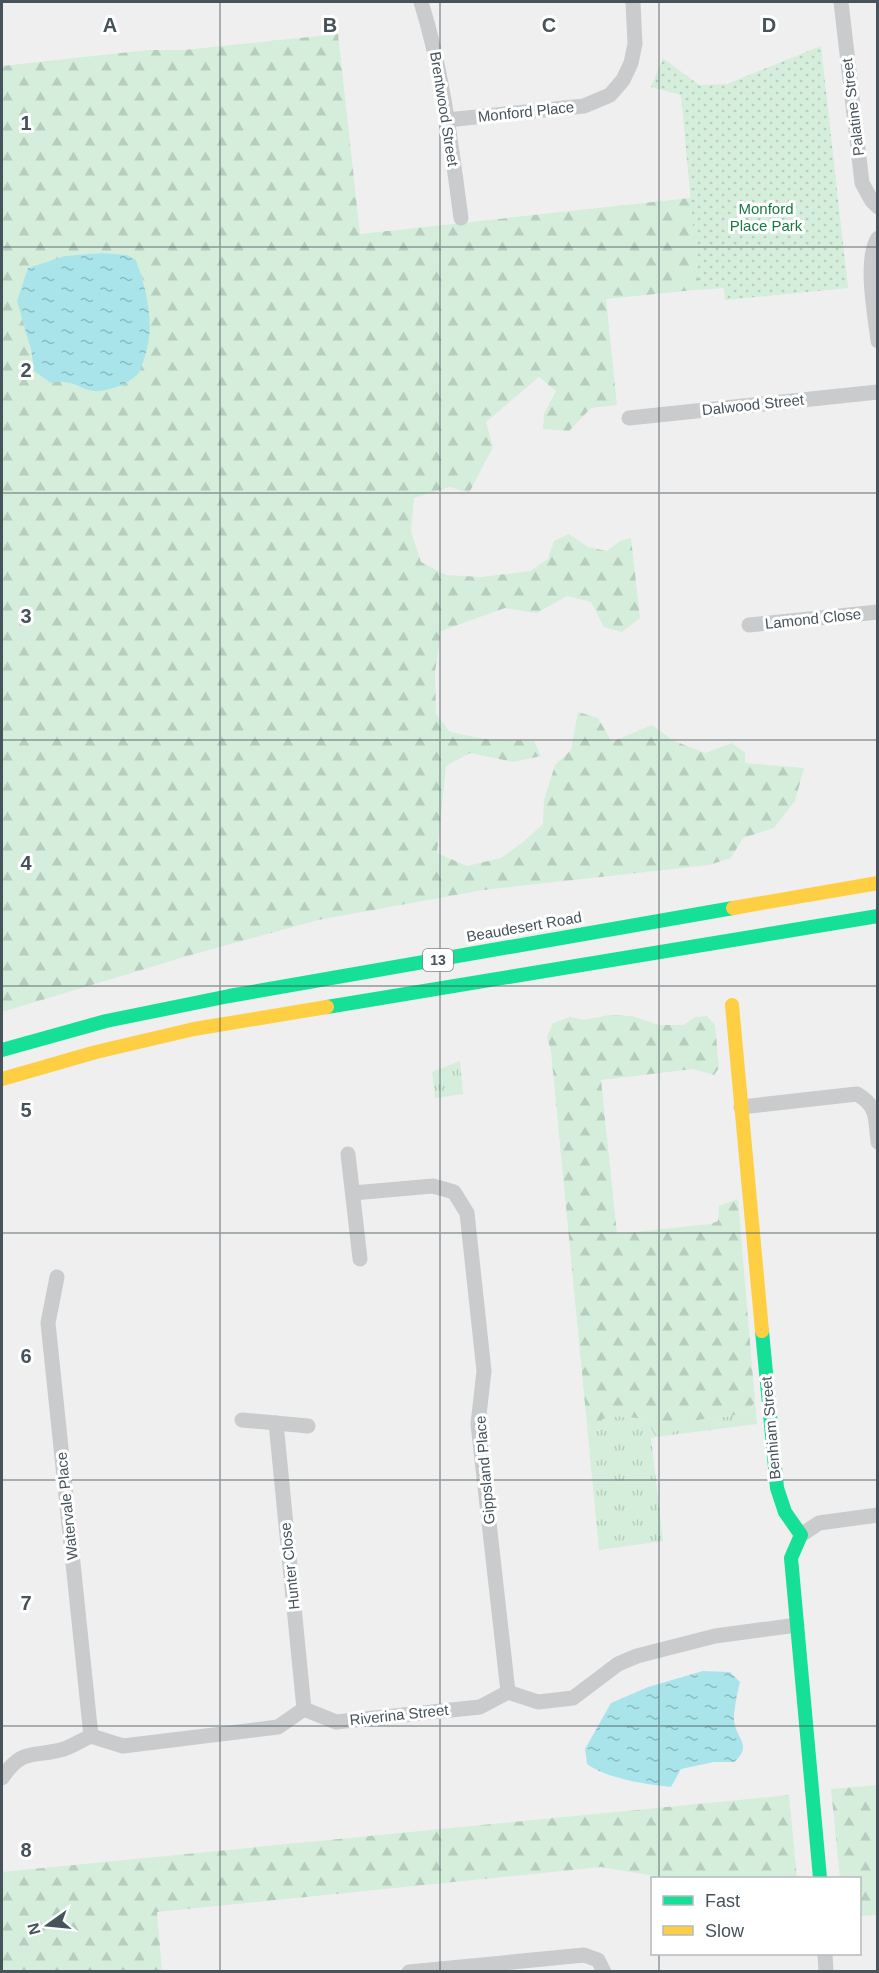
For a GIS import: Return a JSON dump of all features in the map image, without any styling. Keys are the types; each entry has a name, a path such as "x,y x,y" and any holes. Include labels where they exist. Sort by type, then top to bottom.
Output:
{"main road":[{"name":"Beaudesert Road","path":"2,1050 106,1021 217,998 878,883"},
{"name":"13","path":"2,1080 96,1052 194,1029 878,916"},
{"name":"Benhiam Street","path":"732,1005 777,1488 785,1512 801,1535"},
{"path":"801,1535 791,1558 820,1877"}],"street":[{"name":"Brentwood Street","path":"421,2 432,39 447,120 461,218"},
{"name":"Monford Place","path":"447,120 584,106 610,95 623,80 631,63 635,44 633,2"},
{"name":"Palatine Street","path":"841,2 862,183 878,207"},
{"path":"878,238 872,251 878,341"},
{"name":"Dalwood Street","path":"628,418 878,392"},
{"name":"Lamond Close","path":"749,625 878,612"},
{"path":"741,1107 857,1094 870,1101 878,1142"},
{"path":"348,1154 360,1259"},
{"name":"Gippsland Place","path":"353,1193 433,1185 454,1192 467,1213 484,1371 478,1424 508,1692"},
{"name":"Watervale Place","path":"57,1277 48,1323 91,1736"},
{"path":"243,1420 308,1426"},
{"name":"Hunter Close","path":"276,1423 304,1709"},
{"path":"801,1535 819,1523 878,1515"},
{"path":"508,1692 538,1702 573,1698 618,1664 637,1656 715,1636 798,1625"},
{"name":"Riverina Street","path":"304,1709 336,1722 480,1707 508,1692"},
{"path":"2,1778 10,1765 27,1754 65,1749 91,1736 123,1746 278,1727 304,1709"},
{"path":"409,1971 584,1955 598,1960 604,1971"},
{"path":"825,1955 825,1971"}],"green space":[{"path":"338,34 360,234 690,198 707,181 724,287 606,299 617,405 591,408 569,431 543,429 544,414 556,391 539,377 486,422 493,447 469,493 450,487 414,498 411,531 421,562 446,575 481,577 530,571 548,559 554,541 569,534 588,547 607,551 620,541 631,538 640,618 622,632 604,627 591,602 567,596 537,613 505,608 441,631 435,672 436,714 450,732 485,739 534,741 541,756 513,762 470,753 446,766 437,853 467,866 501,858 543,824 544,800 555,765 571,750 578,712 598,718 612,742 652,725 672,740 705,753 732,743 745,753 745,763 804,768 795,801 774,828 743,838 731,858 709,865 483,890 318,920 191,955 2,1012 2,66 148,50 184,50","holes":["102,253 126,255 136,260 144,284 78,385 34,370 26,326 65,256"]},
{"name":"Monford Place Park","path":"821,46 848,288 725,300 724,288 699,290 681,95 651,87 663,58 699,85 727,84"},
{"path":"609,1015 632,1016 659,1025 684,1025 695,1017 707,1016 715,1025 719,1068 714,1075 693,1069 601,1080 617,1234 710,1224 718,1221 719,1206 738,1199 755,1402 744,1412 694,1421 677,1428 671,1435 656,1437 646,1419 618,1416 602,1419 605,1428 596,1431 587,1425 551,1051 547,1037 553,1023 570,1017 584,1020"},
{"path":"460,1061 463,1094 435,1098 432,1072"},
{"path":"755,1402 757,1424 671,1435 677,1428 694,1421 747,1411"},
{"path":"618,1416 646,1419 656,1437 651,1438 663,1541 599,1550 587,1425 597,1431 605,1428 601,1419"},
{"path":"877,1785 877,1915 861,1916 861,1877 840,1877 831,1789"},
{"path":"789,1795 797,1877 661,1877 601,1867 157,1912 162,1971 2,1972 2,1872"}],"water":[{"path":"102,253 127,255 136,260 140,272 147,296 150,321 148,347 140,369 137,375 124,384 99,391 88,390 66,382 51,383 34,371 31,350 17,301 28,268 65,256"},
{"path":"703,1671 730,1672 740,1682 734,1720 742,1741 743,1751 734,1762 714,1762 681,1769 671,1787 605,1774 587,1764 585,1749 611,1703 648,1687"}],"traffic: fast":[{"path":"2,1050 106,1021 229,996 733,908"},
{"path":"327,1007 878,916"},
{"path":"762,1331 777,1488 785,1512 801,1535 791,1558 820,1877"}],"traffic: slow":[{"path":"733,908 878,883"},
{"path":"732,1005 762,1331"},
{"path":"2,1079 96,1052 194,1029 327,1007"}]}
